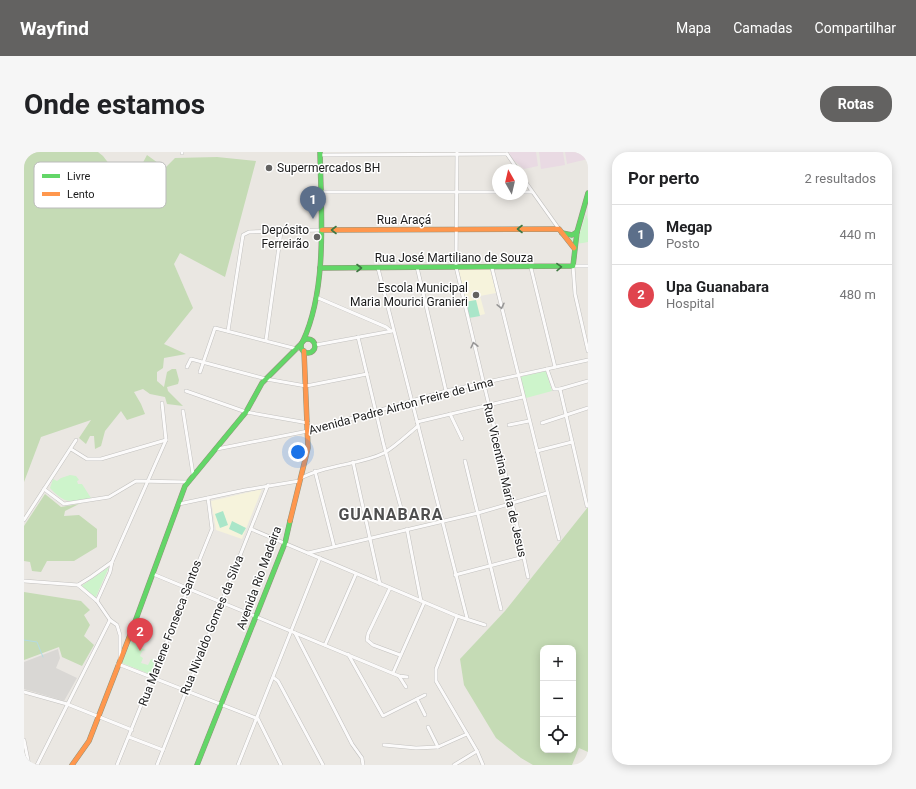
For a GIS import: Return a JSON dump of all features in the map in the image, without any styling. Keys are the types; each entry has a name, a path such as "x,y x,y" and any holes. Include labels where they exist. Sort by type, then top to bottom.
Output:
{"street":[{"path":"72,765 89,741 99,717 187,482 246,412 262,383 301,350 302,342 310,323 316,297 320,268 322,230 320,153 506,153 514,164"},
{"name":"Rua Vicentina Maria de Jesus","path":"457,153 456,267 512,502 528,577"},
{"path":"528,186 562,234 574,248"},
{"path":"321,192 492,192"},
{"path":"588,192 576,232 573,266 575,294 588,351"},
{"name":"Rua Araçá","path":"228,331 243,235 249,232 322,230 559,229"},
{"path":"266,340 281,232"},
{"path":"562,234 572,235 576,232"},
{"name":"Rua José Martiliano de Souza","path":"320,268 531,268 588,266"},
{"path":"417,267 446,391"},
{"path":"378,268 392,331 467,618"},
{"path":"492,268 559,539"},
{"path":"531,268 555,367"},
{"path":"316,297 386,327 392,331"},
{"path":"310,323 313,340 316,345"},
{"path":"200,372 215,328 311,352 314,350 316,345"},
{"path":"316,345 392,331"},
{"path":"358,337 375,412 404,519"},
{"path":"302,342 309,338 313,340"},
{"name":"Avenida Rio Madeira","path":"197,765 285,543 308,448 305,367 301,350"},
{"name":"Avenida Rio Madeira","path":"305,367 311,352"},
{"path":"187,367 191,359 266,379 306,386 367,374"},
{"name":"Avenida Padre Airton Freire de Lima","path":"214,449 308,431 446,391 588,360"},
{"path":"547,369 554,389 560,389 588,381"},
{"path":"560,389 587,506"},
{"path":"186,391 246,412 308,423"},
{"name":"Avenida Padre Airton Freire de Lima","path":"417,422 523,397"},
{"path":"97,601 110,572 112,562 166,440 162,403"},
{"path":"542,423 588,408"},
{"path":"183,411 193,474"},
{"path":"450,414 462,439"},
{"path":"509,426 529,421"},
{"name":"Avenida Padre Airton Freire de Lima","path":"179,504 268,485 300,480 315,471 353,462 386,451 418,426"},
{"path":"24,520 76,440"},
{"path":"71,448 87,459 101,459 166,440"},
{"path":"537,451 572,442"},
{"path":"466,461 501,609"},
{"path":"353,462 380,584"},
{"path":"315,471 334,546"},
{"path":"44,488 64,504 109,498 136,481 187,482"},
{"name":"Rua Nivaldo Gomes da Silva","path":"157,765 268,485"},
{"path":"308,553 478,512 547,493"},
{"name":"Rua Marlene Fonseca Santos","path":"117,765 212,529 208,498"},
{"path":"251,529 422,602 485,625"},
{"path":"393,673 422,602 407,529"},
{"path":"455,575 524,557"},
{"path":"238,765 294,632 304,598 320,558"},
{"path":"24,581 78,585 91,578 112,562"},
{"path":"152,574 399,676 407,677"},
{"path":"325,645 356,574"},
{"path":"78,585 97,601 110,620 117,625 120,635 119,662"},
{"path":"390,588 368,634 367,640 373,645 400,655"},
{"path":"457,616 436,669 437,684 477,751 483,765"},
{"path":"37,765 110,620"},
{"path":"294,632 352,744 364,764"},
{"path":"348,654 383,716 425,695"},
{"path":"119,662 153,678 258,719 281,765"},
{"path":"399,676 406,687"},
{"path":"274,678 278,681 323,765"},
{"path":"24,692 67,704 132,730"},
{"path":"417,699 425,715"},
{"path":"428,727 438,747"},
{"path":"384,745 416,748 438,747 466,734"},
{"path":"129,737 163,750"},
{"path":"24,740 29,765"},
{"path":"454,765 477,751"}],"shaded area":[{"path":"509,152 536,152 538,166 528,168 528,164 518,164 512,159"},
{"path":"539,152 563,152 565,165 541,169"},
{"path":"565,152 588,152 588,159 567,164"},
{"name":"Escola Municipal Maria Mourici Granieri","path":"458,269 490,269 496,293 480,296 485,314 469,318"},
{"path":"262,489 242,539 216,530 211,501"},
{"path":"58,649 60,658 56,668 77,678 64,701 24,689 24,662"}],"green space":[{"path":"24,152 98,152 108,162 34,162 34,208 166,208 166,167 175,158 217,157 256,161 225,277 180,253 174,264 193,308 164,344 186,354 164,358 163,368 157,372 157,381 164,387 167,372 172,369 176,369 179,380 178,384 167,387 168,391 183,406 167,404 165,397 150,394 143,389 134,392 145,414 127,420 121,411 105,431 101,446 95,449 94,436 90,436 86,444 79,438 91,420 41,437 24,482"},
{"path":"147,155 157,162 143,162"},
{"path":"586,214 588,220 588,242 575,243 568,238 572,237 573,241 578,239"},
{"path":"476,300 480,316 469,318 465,302"},
{"path":"546,371 552,391 526,398 520,377"},
{"path":"70,475 76,476 79,480 77,481 78,484 82,484 91,498 78,501 68,501 64,500 50,488 53,479 57,481"},
{"path":"45,494 61,507 79,504 65,511 64,516 79,515 97,529 97,547 74,561 47,561 41,572 32,571 30,562 24,561 24,526"},
{"path":"588,507 588,752 579,748 572,765 533,765 521,758 496,738 464,685 460,659 505,611"},
{"path":"223,511 228,525 220,528 215,514"},
{"path":"232,521 246,528 242,535 229,529"},
{"path":"109,567 95,599 80,587"},
{"path":"24,592 81,601 90,610 84,615 90,625 84,636 94,645 82,666 62,657 59,647 24,660"},
{"path":"139,622 147,626 139,647 146,650 142,651 140,656 143,658 141,663 148,665 151,659 157,661 152,675 122,663"}],"waterway":[{"path":"24,640 37,642 43,657"}],"traffic: fast":[{"path":"303,341 311,320 320,273 322,223 320,152"},
{"path":"320,268 573,266 577,232 588,193"},
{"path":"562,233 572,235 577,232"},
{"path":"305,339 311,339 315,343 315,346 315,349 311,353 305,353 301,349 301,343 305,339"},
{"path":"132,630 185,486 246,412 262,383 301,344"},
{"path":"197,765 285,543 290,521"}],"traffic: slow":[{"path":"322,230 559,229 574,248"},
{"path":"290,521 308,448 304,351"},
{"path":"72,765 89,741 132,630"}],"place":[{"name":"Supermercados BH","path":"269,168"},
{"name":"Megap","path":"313,219"},
{"name":"Depósito Ferreirão","path":"317,237"},
{"name":"Escola Municipal Maria Mourici Granieri","path":"476,295"},
{"name":"Upa Guanabara","path":"140,651"}],"district":[{"name":"GUANABARA","path":"391,514"}]}
